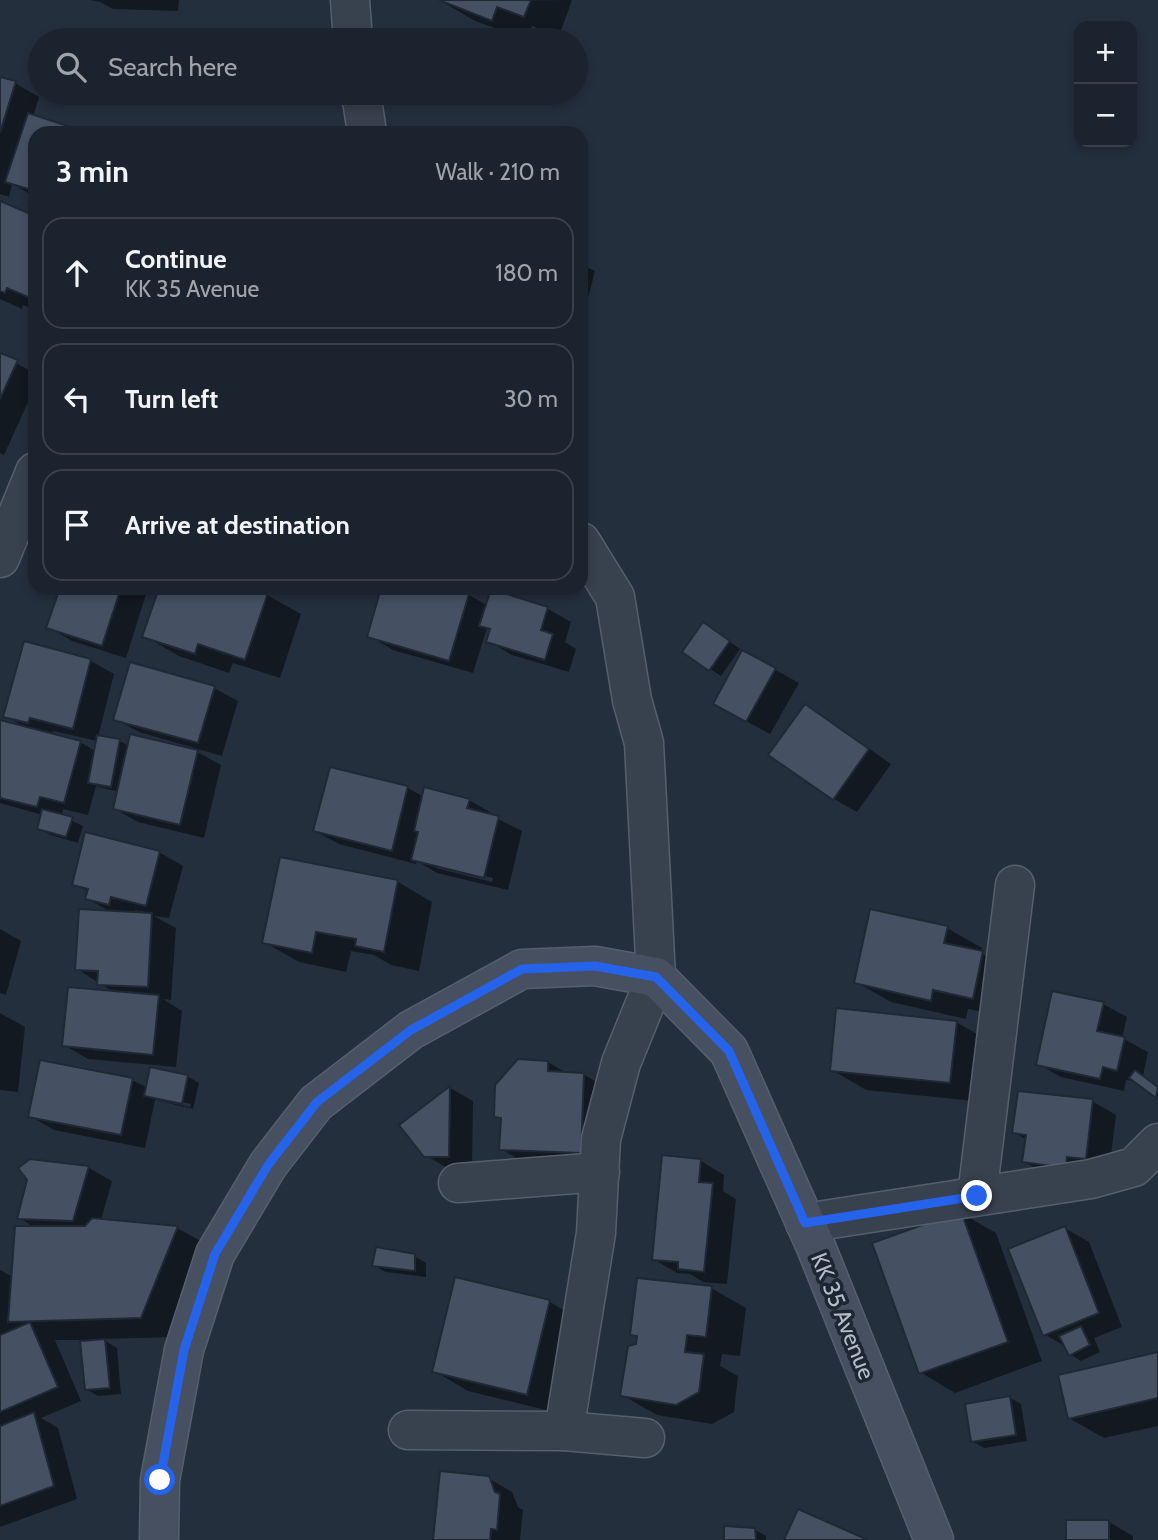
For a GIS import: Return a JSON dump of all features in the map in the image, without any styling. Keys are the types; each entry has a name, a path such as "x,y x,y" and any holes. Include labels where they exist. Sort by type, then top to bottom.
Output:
{"main road":[{"path":"159,1540 160,1480 184,1350 215,1254 268,1165 317,1102 411,1030 522,969 595,966 656,977"},
{"name":"KK 35 Avenue","path":"656,977 729,1051 805,1223 934,1540"}],"street":[{"path":"350,0 352,28"},
{"path":"363,105 366,126"},
{"path":"0,558 28,489"},
{"path":"564,1431 596,1233 601,1139 621,1063 656,977 644,743 632,700 615,597 588,553"},
{"path":"977,1196 1015,885"},
{"path":"805,1223 1091,1179 1133,1167 1158,1143"},
{"path":"458,1183 600,1172"},
{"path":"408,1430 564,1431 645,1438"}],"building":[{"path":"439,0 531,0 524,17 497,7 492,21"},
{"path":"0,77 16,81 0,133"},
{"path":"28,113 68,126 28,126 28,189 5,182"},
{"path":"0,201 28,213 28,297 7,288 5,293 0,291"},
{"path":"0,353 18,360 0,399"},
{"path":"58,595 119,595 102,646 46,628"},
{"path":"157,595 267,595 245,660 198,644 195,654 142,637"},
{"path":"379,595 469,595 449,661 367,637"},
{"path":"489,595 510,595 548,607 541,630 553,634 545,660 486,642 490,629 479,626"},
{"path":"703,622 730,641 709,671 682,652"},
{"path":"24,641 91,659 73,729 30,718 28,723 3,717"},
{"path":"742,650 776,668 746,722 713,704"},
{"path":"130,662 215,686 198,743 113,720"},
{"path":"805,704 869,749 833,800 768,755"},
{"path":"0,720 81,741 64,803 40,797 37,807 0,798"},
{"path":"130,734 198,750 180,825 113,809"},
{"path":"97,735 120,739 111,787 88,783"},
{"path":"330,767 408,786 392,851 313,831"},
{"path":"424,787 470,799 467,808 499,816 484,878 411,860 418,832 414,831"},
{"path":"42,809 73,817 66,837 37,829"},
{"path":"85,832 160,851 146,906 111,897 109,905 85,899 88,889 72,885"},
{"path":"280,857 398,880 384,952 355,946 356,939 316,932 312,953 262,943"},
{"path":"79,909 152,913 148,987 97,985 98,971 75,970"},
{"path":"870,909 948,926 944,943 983,951 973,999 933,990 931,1001 854,983"},
{"path":"68,987 159,995 153,1055 62,1046"},
{"path":"1052,991 1104,1002 1097,1031 1125,1037 1117,1071 1103,1067 1100,1079 1036,1065"},
{"path":"836,1008 957,1021 950,1083 830,1071"},
{"path":"518,1059 548,1061 548,1071 584,1073 581,1153 499,1150 501,1118 494,1117 495,1085"},
{"path":"40,1060 133,1078 121,1135 28,1117"},
{"path":"150,1067 188,1075 182,1104 144,1096"},
{"path":"1135,1070 1158,1087 1156,1098 1129,1078"},
{"path":"450,1086 449,1157 424,1157 399,1125"},
{"path":"1018,1091 1093,1099 1086,1159 1067,1157 1066,1168 1022,1162 1026,1135 1012,1133"},
{"path":"662,1155 701,1159 699,1182 713,1183 704,1272 678,1269 678,1262 652,1260"},
{"path":"30,1159 89,1166 73,1221 17,1219 27,1180 18,1168"},
{"path":"961,1211 1008,1342 919,1374 872,1243"},
{"path":"92,1218 178,1226 141,1318 8,1322 15,1226 85,1226"},
{"path":"1065,1226 1099,1313 1043,1336 1008,1249"},
{"path":"376,1247 415,1254 415,1271 372,1266"},
{"path":"455,1277 550,1300 527,1395 432,1372"},
{"path":"637,1278 712,1286 706,1337 687,1335 685,1352 704,1354 699,1392 676,1405 620,1396 628,1346 636,1344 637,1336 630,1335"},
{"path":"30,1322 58,1387 0,1412 0,1335"},
{"path":"1081,1326 1090,1345 1069,1356 1059,1336"},
{"path":"105,1339 110,1388 85,1390 80,1341"},
{"path":"1158,1352 1158,1398 1068,1419 1058,1375"},
{"path":"1010,1396 1016,1435 971,1442 965,1404"},
{"path":"34,1412 54,1486 0,1506 0,1426"},
{"path":"440,1471 489,1476 495,1492 500,1494 497,1530 491,1529 490,1540 433,1540"},
{"path":"798,1509 868,1540 784,1540"},
{"path":"1066,1520 1109,1520 1109,1540 1066,1540"},
{"path":"724,1526 755,1528 756,1540 724,1540"}],"route":[{"path":"160,1480 184,1350 215,1254 268,1165 317,1102 411,1030 522,969 595,966 656,977 729,1051 805,1223 977,1196"}]}
